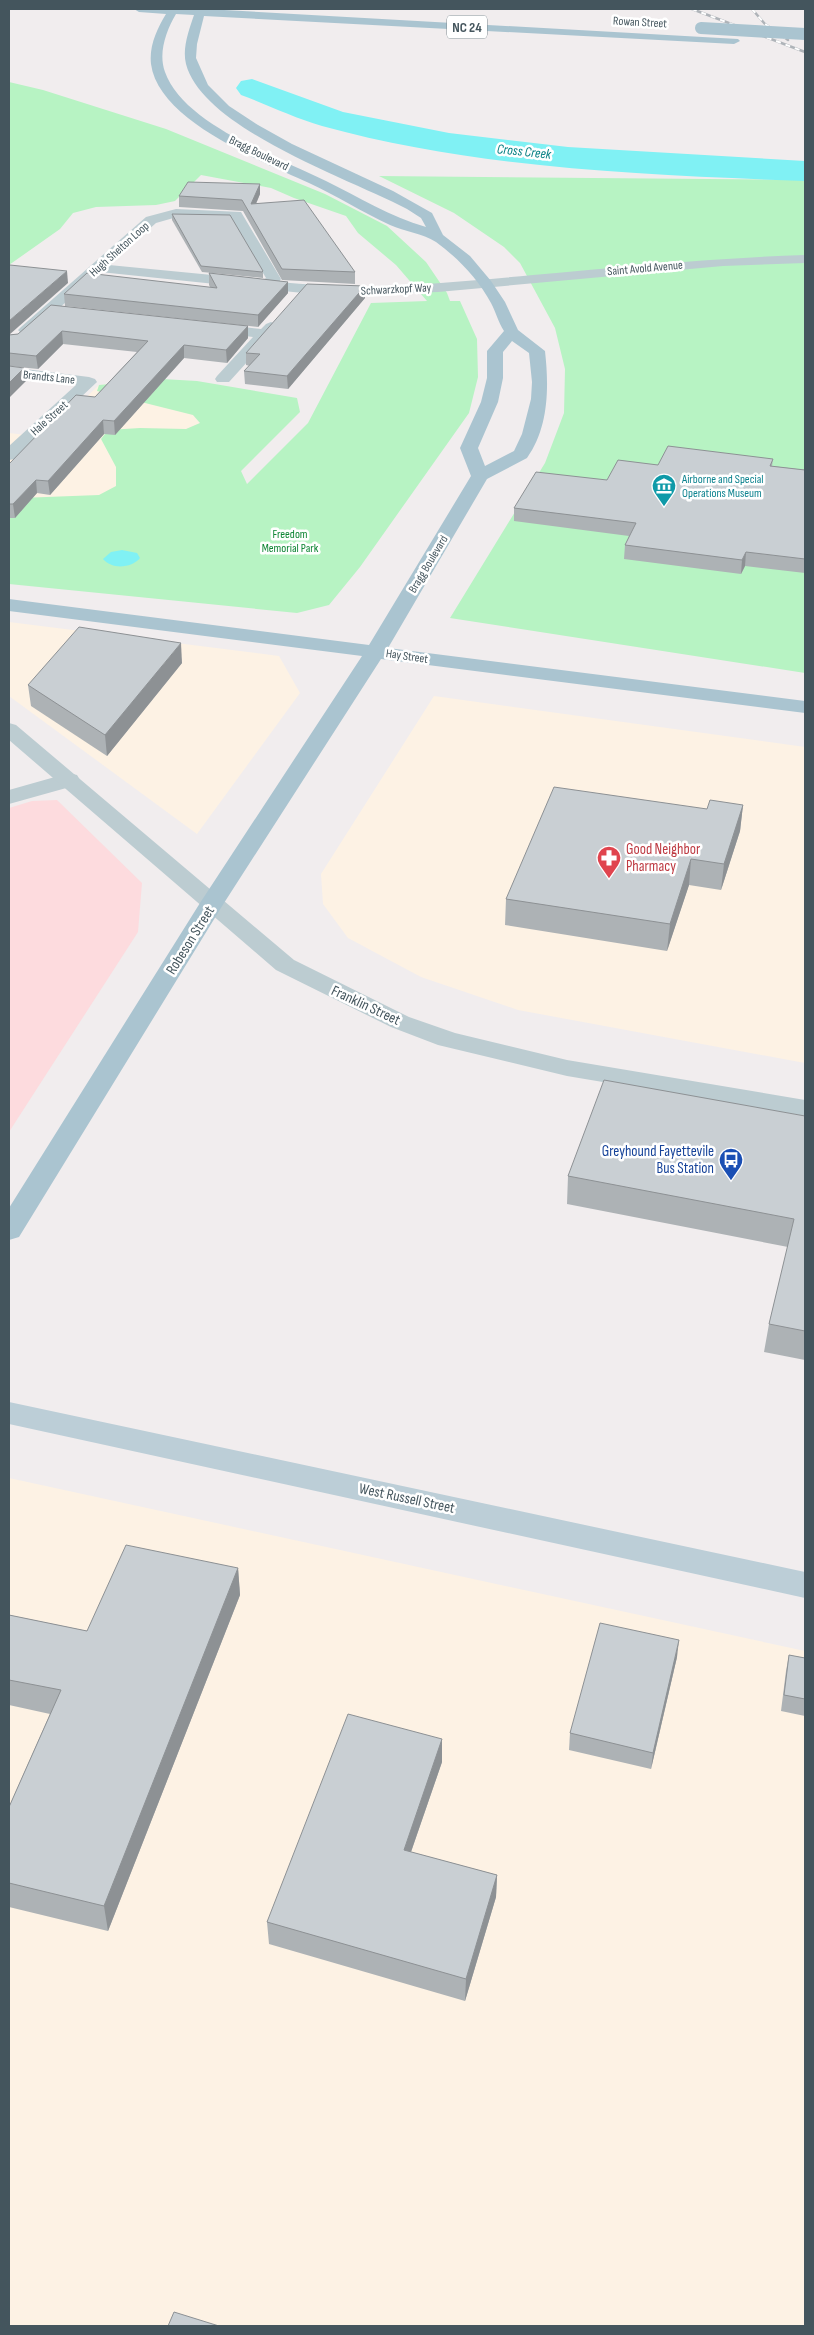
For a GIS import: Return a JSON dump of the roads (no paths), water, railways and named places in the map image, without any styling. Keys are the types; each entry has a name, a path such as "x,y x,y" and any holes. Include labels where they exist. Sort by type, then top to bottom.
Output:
{"main road":[{"name":"NC 24","path":"139,9 174,10"},
{"name":"Rowan Street","path":"174,10 805,45"},
{"name":"Bragg Boulevard","path":"174,10 158,44 158,66 167,89 187,110 231,140 394,221 438,237 463,258 485,283 500,305 511,332"},
{"name":"Bragg Boulevard","path":"200,10 190,51 192,65 202,86 214,100 240,120 264,134 412,206 427,216 438,237"},
{"name":"Rowan Street","path":"586,21 805,34"},
{"path":"511,332 537,351 540,382 536,416 521,454 480,476 469,448 492,397 496,382 495,351 511,332"},
{"name":"Bragg Boulevard","path":"375,652 480,476"},
{"name":"Hay Street","path":"9,606 805,708"},
{"name":"Robeson Street","path":"9,1230 212,903 375,652"},
{"name":"West Russell Street","path":"9,1412 805,1585"}],"street":[{"name":"Hugh Shelton Loop","path":"12,342 99,268 151,220 176,213 236,215 274,278 267,285"},
{"name":"Saint Avold Avenue","path":"485,283 714,262 805,259"},
{"name":"Schwarzkopf Way","path":"99,268 303,289 378,291 485,283"},
{"path":"223,379 303,289"},
{"path":"50,310 69,312"},
{"path":"196,326 264,334"},
{"name":"Brandts Lane","path":"9,372 89,382"},
{"name":"Hale Street","path":"9,455 89,382"},
{"name":"Franklin Street","path":"9,729 285,964 400,1022 447,1039 567,1068 805,1108"},
{"path":"9,797 68,780"}],"water":[{"path":"122,550 137,553 140,558 127,566 111,565 103,559 111,552"}],"waterway":[{"name":"Cross Creek","path":"252,88 333,119 391,133 449,143 568,157 805,171"}],"railway":[{"path":"692,9 805,52"},
{"path":"752,9 765,24 788,40"}],"place":[{"name":"Airborne and Special Operations Museum","path":"664,507"},
{"name":"Good Neighbor Pharmacy","path":"609,879"},
{"name":"Greyhound Fayettevile Bus Station","path":"731,1181"}],"park label":[{"name":"Freedom Memorial Park","path":"290,541"}]}
